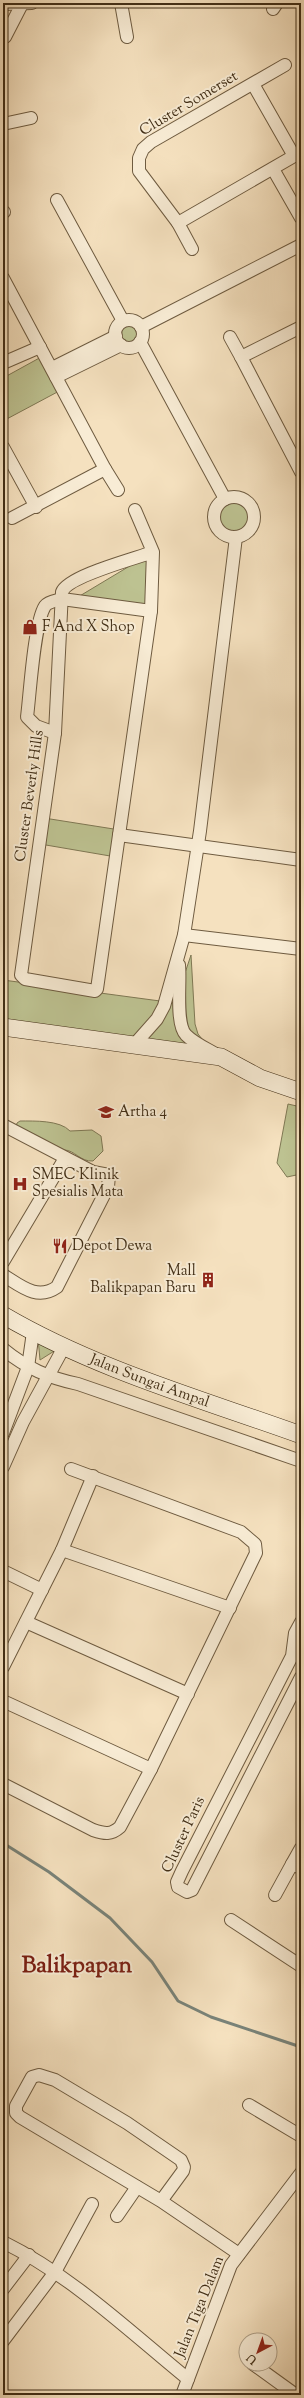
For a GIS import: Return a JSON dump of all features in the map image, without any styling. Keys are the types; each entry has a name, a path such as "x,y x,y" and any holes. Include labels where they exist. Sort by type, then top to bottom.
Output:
{"main road":[{"path":"3,1027 221,1057 260,1078 301,1092"},
{"name":"Jalan Sungai Ampal","path":"3,1315 33,1332 90,1359 301,1435"}],"street":[{"path":"3,4 32,3"},
{"path":"121,3 128,37"},
{"path":"5,37 22,4"},
{"name":"Cluster Somerset","path":"192,249 178,223 139,171 139,158 143,149 151,142 285,65"},
{"path":"178,223 298,154 253,84"},
{"path":"3,124 31,118"},
{"path":"273,169 301,218"},
{"path":"57,200 123,321"},
{"path":"142,327 301,245"},
{"path":"4,280 54,372 104,470 118,490"},
{"path":"123,321 136,321 142,327 143,335 140,342 133,347 119,340 117,327 123,321"},
{"path":"241,357 301,327"},
{"path":"230,338 301,472"},
{"path":"54,372 119,340"},
{"path":"140,342 224,499"},
{"path":"3,363 40,347"},
{"path":"3,447 36,507"},
{"path":"12,518 36,507 104,470"},
{"path":"237,497 249,503 252,509 253,522 245,534 236,537 222,532 215,521 216,509 224,499 237,497"},
{"path":"135,510 153,552"},
{"path":"134,1045 161,1013 178,960 202,848 236,537"},
{"name":"Cluster Beverly Hills","path":"153,552 151,611 98,989 95,991 25,980 21,975 55,733 62,600 64,586 76,578 153,552"},
{"path":"55,733 36,726 28,717 42,615 45,607 50,602 62,600 151,611"},
{"path":"119,835 202,848 301,860"},
{"path":"184,935 301,949"},
{"path":"178,960 180,1010 184,1034 194,1043 221,1057"},
{"path":"3,1126 93,1172 109,1175 108,1187 57,1287 48,1293 32,1293 3,1275"},
{"path":"3,1262 65,1158"},
{"path":"3,1433 28,1367 33,1332"},
{"path":"3,1467 46,1376 64,1347"},
{"path":"3,1349 28,1367 46,1376 78,1384 301,1461"},
{"path":"3,1784 93,1830 106,1834 113,1833 120,1827 151,1770 256,1553 255,1544 251,1538 241,1532 94,1476 71,1469"},
{"path":"3,1667 62,1550 94,1476"},
{"path":"62,1550 230,1608"},
{"path":"3,1571 42,1590"},
{"path":"26,1622 188,1694"},
{"name":"Cluster Paris","path":"301,1622 295,1633 296,1659 182,1871 177,1882 178,1887 183,1891 187,1892 192,1890 301,1677"},
{"path":"3,1701 151,1770"},
{"path":"275,1895 296,1866 301,1848"},
{"path":"231,1920 301,1966"},
{"path":"161,2201 183,2171 184,2167 181,2160 127,2123 56,2080 39,2075 32,2077 16,2106 16,2113 20,2117 161,2201 239,2254"},
{"path":"249,2105 301,2136"},
{"name":"Jalan Tiga Dalam","path":"182,2395 231,2265 300,2175"},
{"path":"117,2216 137,2187"},
{"path":"3,2341 55,2272 92,2204"},
{"path":"3,2242 29,2255 55,2272 188,2379"},
{"path":"3,2289 29,2255"},
{"path":"263,2372 296,2395"}],"green space":[{"path":"130,321 139,324 142,333 139,342 130,345 121,342 118,333 121,324"},
{"path":"43,356 63,389 3,421 3,378"},
{"path":"231,500 237,500 247,507 250,516 249,522 243,529 237,532 231,532 221,525 218,519 218,513 225,503"},
{"path":"153,552 151,611 73,600"},
{"path":"44,818 120,830 116,857 40,844"},
{"path":"191,955 195,1024 198,1034 210,1049 3,1027 3,980 175,1003"},
{"path":"288,1104 301,1107 301,1174 287,1177 277,1163"},
{"path":"20,1121 53,1123 66,1127 70,1131 92,1130 101,1136 103,1151 93,1161 85,1160 16,1127 17,1123"},
{"path":"38,1338 59,1348 40,1360"}],"waterway":[{"path":"3,1843 49,1872 110,1918 152,1962 178,2001 211,2017 301,2047"}],"place":[{"name":"F And X Shop","path":"30,627"},
{"name":"Artha 4","path":"106,1112"},
{"name":"SMEC Klinik Spesialis Mata","path":"20,1184"},
{"name":"Depot Dewa","path":"60,1246"},
{"name":"Mall Balikpapan Baru","path":"208,1280"}],"district":[{"name":"Balikpapan","path":"77,1966"}]}
